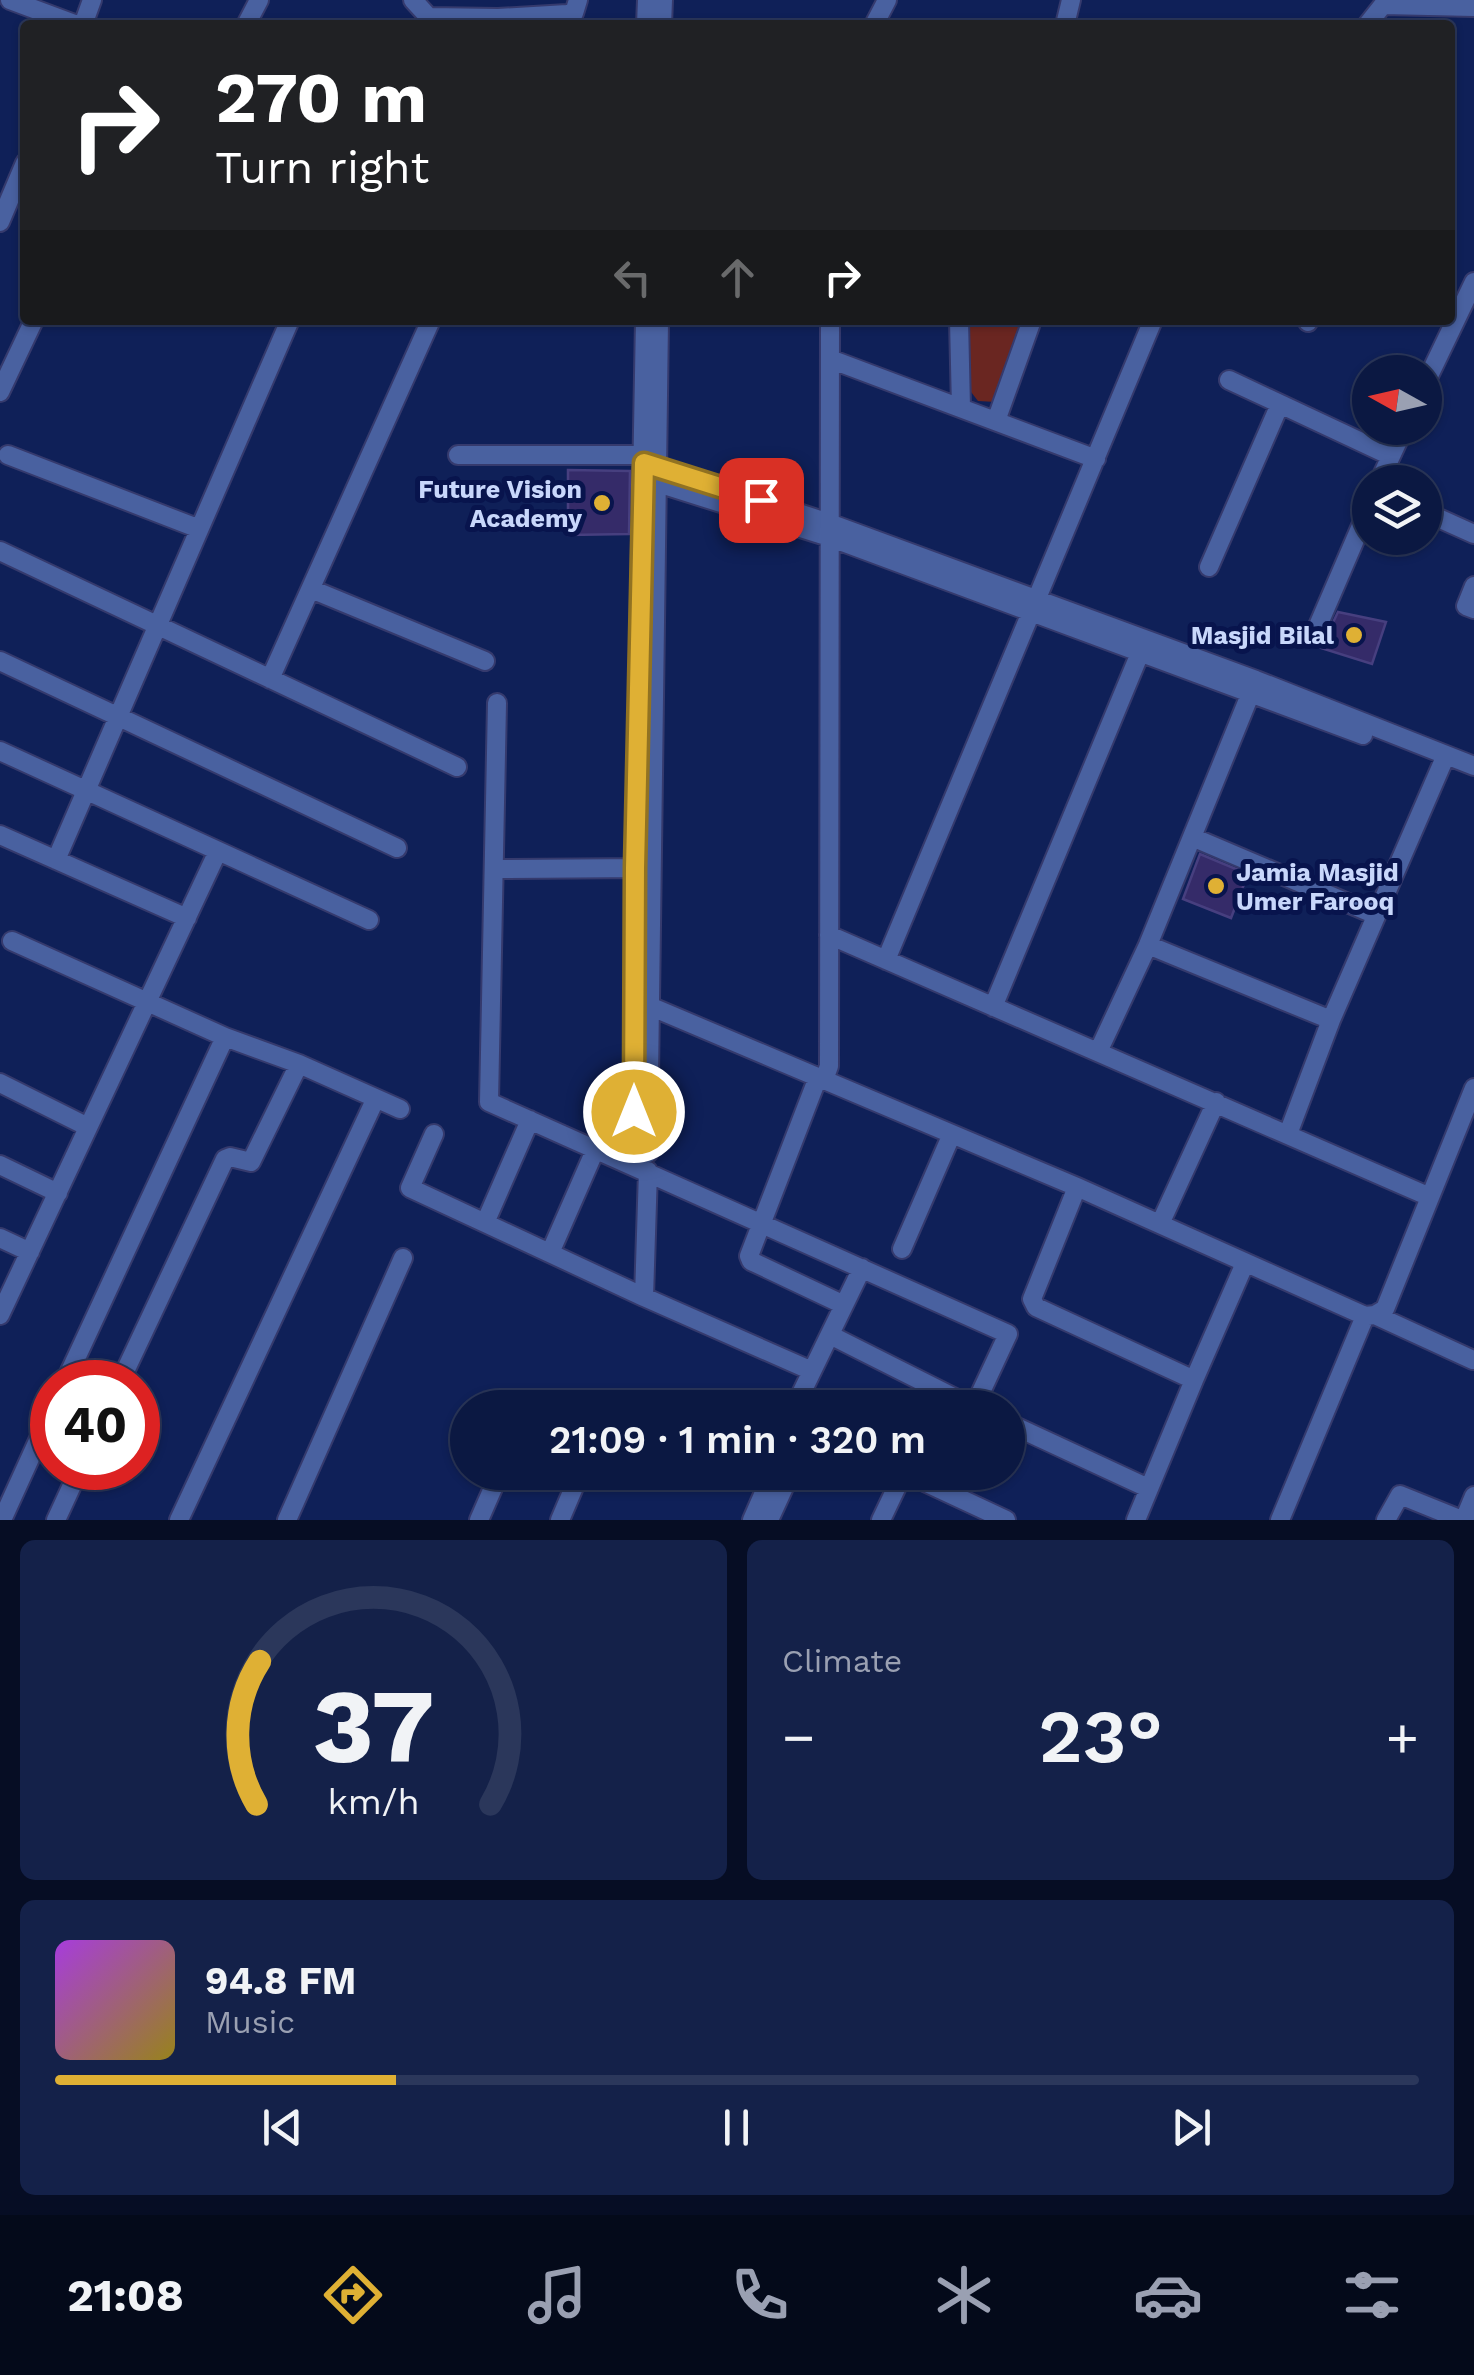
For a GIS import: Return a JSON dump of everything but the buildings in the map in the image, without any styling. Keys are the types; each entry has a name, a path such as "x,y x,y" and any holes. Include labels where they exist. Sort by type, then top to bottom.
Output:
{"street":[{"path":"10,0 66,20"},
{"path":"413,0 432,20"},
{"path":"438,20 498,9 574,13 578,0"},
{"path":"1371,20 1383,5 1474,7"},
{"path":"0,222 20,175"},
{"path":"1455,322 1474,282"},
{"path":"0,392 32,325"},
{"path":"56,860 288,325"},
{"path":"270,679 429,325"},
{"path":"645,325 650,469"},
{"path":"644,1297 642,868 650,469 659,325"},
{"path":"830,325 829,1066 748,1256 750,1261 844,1305"},
{"path":"959,325 961,408"},
{"path":"996,421 1030,325"},
{"path":"886,960 1151,325"},
{"path":"1439,355 1453,325"},
{"path":"830,358 1096,459"},
{"path":"1229,380 1391,456"},
{"path":"1209,568 1280,404"},
{"path":"1387,465 1396,445"},
{"path":"8,455 197,528"},
{"path":"458,455 650,469 829,530 1254,686 1444,760 1474,777"},
{"path":"1442,520 1474,534"},
{"path":"1318,628 1352,547"},
{"path":"0,551 457,766"},
{"path":"1474,586 1466,606 1474,609"},
{"path":"311,589 485,661"},
{"path":"993,1008 1143,646"},
{"path":"0,661 397,848"},
{"path":"1098,1052 1148,945 1254,686"},
{"path":"497,703 489,1102 596,1148 644,1158 760,1223 1008,1334 983,1390"},
{"path":"0,751 369,920"},
{"path":"1444,760 1474,766"},
{"path":"1288,1134 1331,1020 1444,760"},
{"path":"0,835 187,918"},
{"path":"1192,837 1376,914"},
{"path":"0,1315 218,851"},
{"path":"494,869 642,868"},
{"path":"829,935 1430,1197"},
{"path":"12,940 225,1037 299,1064 400,1109"},
{"path":"1148,945 1331,1020"},
{"path":"641,1003 1474,1360"},
{"path":"76,1360 225,1037"},
{"path":"130,1360 226,1159 251,1162 299,1064"},
{"path":"0,1084 88,1127"},
{"path":"1280,1520 1370,1316 1385,1309 1473,1095"},
{"path":"179,1520 375,1100"},
{"path":"1160,1224 1216,1102"},
{"path":"485,1223 530,1120"},
{"path":"434,1134 410,1188 812,1371"},
{"path":"902,1250 951,1136"},
{"path":"550,1253 596,1148"},
{"path":"0,1165 58,1193"},
{"path":"1077,1188 1032,1299 1036,1308 1194,1380"},
{"path":"0,1238 30,1252"},
{"path":"288,1520 403,1258"},
{"path":"1136,1520 1244,1263"},
{"path":"802,1390 862,1268"},
{"path":"830,1336 940,1390"},
{"path":"1025,1431 1148,1488"},
{"path":"2,1520 30,1458"},
{"path":"882,1520 901,1478 914,1477 1006,1520"},
{"path":"56,1520 70,1490"},
{"path":"479,1520 492,1490"},
{"path":"560,1520 573,1490"},
{"path":"752,1520 765,1490"},
{"path":"769,1520 783,1490"},
{"path":"1386,1520 1400,1495 1468,1512"}],"shaded area":[{"path":"968,325 1022,325 996,402 978,401 968,388"}],"place":[{"name":"Future Vision Academy","path":"602,503"},
{"name":"Masjid Bilal","path":"1354,635"},
{"name":"Jamia Masjid Umer Farooq","path":"1216,886"}],"route":[{"path":"634,1112 644,463 761,500"}]}
